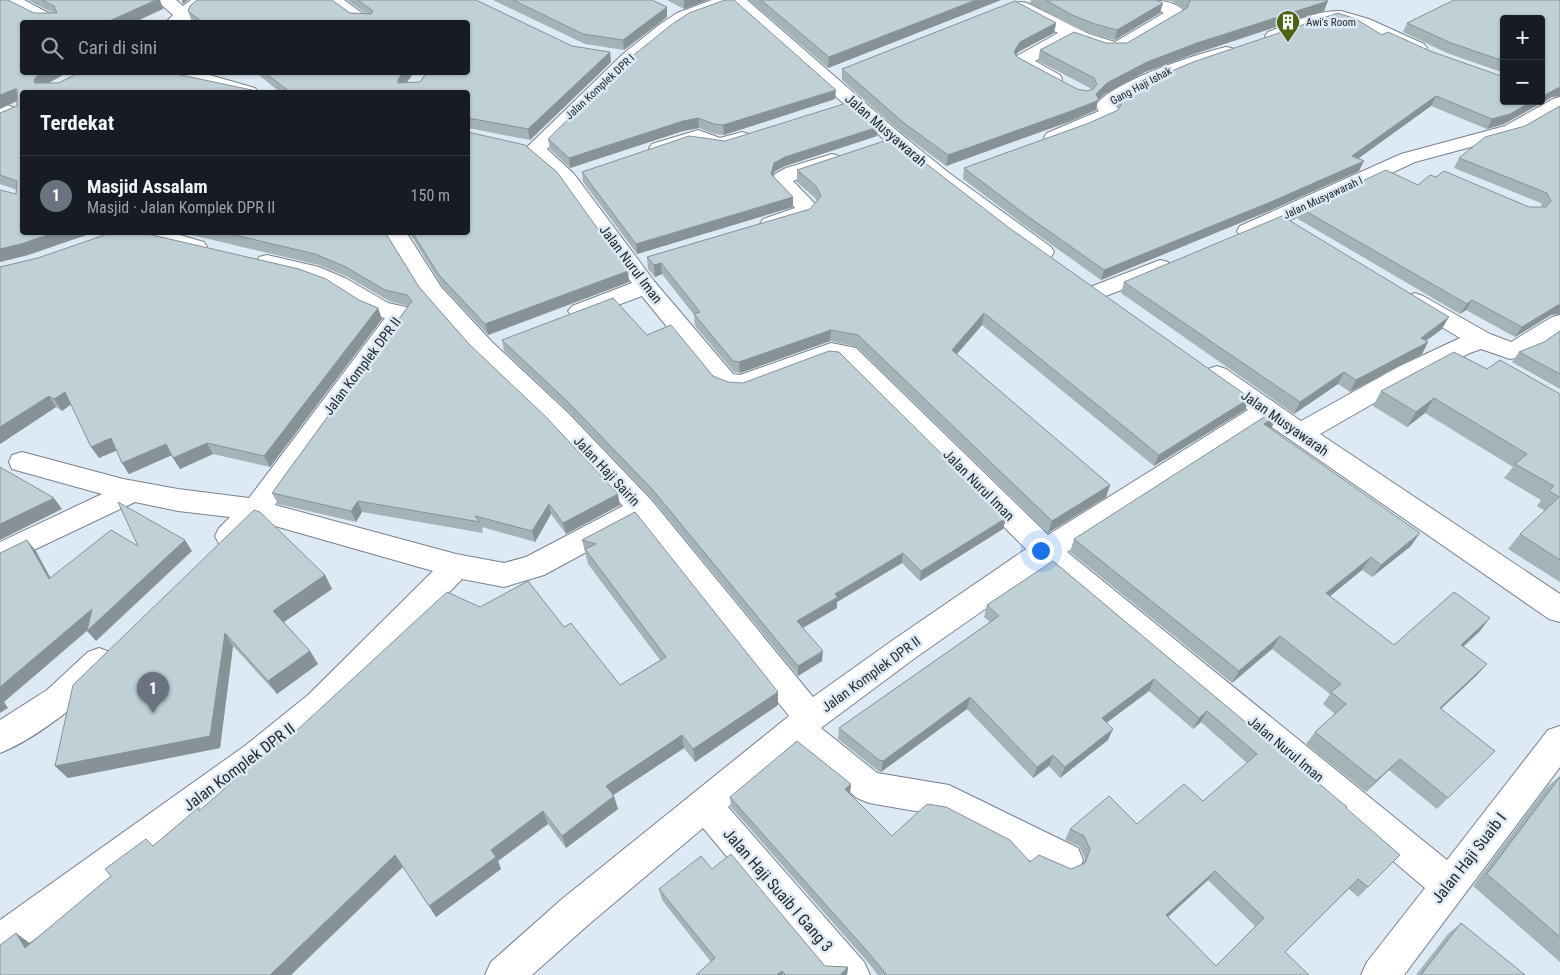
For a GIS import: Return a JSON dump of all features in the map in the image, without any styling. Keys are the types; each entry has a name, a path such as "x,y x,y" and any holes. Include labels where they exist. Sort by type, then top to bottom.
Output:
{"street":[{"path":"11,0 48,20"},
{"path":"165,0 180,19 202,0"},
{"path":"333,0 363,20"},
{"name":"Jalan Komplek DPR I","path":"525,147 665,29 683,17 729,0"},
{"name":"Jalan Musyawarah","path":"737,0 836,74 844,105 886,142 953,173 1060,265"},
{"path":"1013,3 1072,33 1108,48 1118,48 1177,13 1150,0"},
{"path":"1319,0 1344,12 1347,17"},
{"path":"666,9 683,17"},
{"path":"1258,41 1326,17 1340,15 1434,55"},
{"path":"1067,86 1022,62 1025,58 1072,33"},
{"name":"Gang Haji Ishak","path":"1038,143 1108,114 1109,110 1105,106 1108,103 1164,72 1241,47"},
{"path":"607,56 629,58"},
{"path":"187,75 241,90"},
{"path":"235,75 255,90"},
{"path":"1545,97 1560,103"},
{"name":"Jalan Musyawarah I","path":"1232,237 1286,224 1408,158 1512,130 1560,103"},
{"path":"639,154 698,136 718,144 763,131"},
{"name":"Jalan Nurul Iman","path":"525,147 576,175 642,270 724,380 729,383 743,383 820,354 832,351 847,354 1046,551 1448,884"},
{"path":"750,230 801,214 808,208 782,182 782,178 848,154"},
{"path":"1408,158 1435,169"},
{"path":"158,235 162,238 215,251"},
{"name":"Jalan Haji Sairin","path":"397,235 432,292 492,344 559,420 642,509 804,724 869,787 949,801 1065,860"},
{"name":"Jalan Komplek DPR II","path":"214,550 256,510 343,390 402,313 383,310 339,284 311,272 244,257"},
{"path":"1122,309 1090,287 1178,260"},
{"path":"555,320 642,270"},
{"path":"1398,291 1510,374"},
{"path":"402,313 432,292"},
{"path":"1300,434 1407,373 1471,344 1510,351 1520,349 1560,323"},
{"name":"Jalan Musyawarah","path":"1202,365 1300,434 1560,610"},
{"name":"Jalan Komplek DPR II","path":"504,975 575,912 804,724 904,650 1046,551 1266,410"},
{"path":"22,462 133,491 178,500 256,510 456,566 504,575 534,567 642,509"},
{"path":"0,555 133,491"},
{"name":"Jalan Komplek DPR II","path":"0,942 258,756 319,705 456,566"},
{"path":"0,738 58,700 118,642"},
{"name":"Jalan Haji Suaib I","path":"1380,975 1448,884 1560,741"},
{"name":"Jalan Haji Suaib I Gang 3","path":"705,804 851,975"}],"building":[{"path":"0,0 8,0 34,13 57,13 54,6 42,0 156,0 111,20 20,20 20,75 38,75 34,80 35,83 59,83 74,75 181,75 252,90 20,90 20,235 47,235 0,249 0,190 16,194 17,181 0,175 0,113 17,106 17,89 0,95"},
{"path":"197,0 332,0 350,13 371,14 373,11 358,0 476,0 572,46 610,52 528,129 470,118 470,90 287,90 268,75 401,75 398,83 420,82 425,75 470,75 470,20 199,20 188,11 190,6"},
{"path":"513,0 652,0 667,7 623,40 583,34"},
{"path":"725,0 734,0 836,90 723,125 698,118 683,121 569,158 548,139 635,54 671,25 689,13"},
{"path":"761,0 976,0 829,57"},
{"path":"1046,0 1156,0 1163,3 1117,30 1072,15"},
{"path":"1188,0 1328,1 1197,43 1147,62 1107,83 1096,94 1099,100 948,155 904,123 842,69 1015,1 1056,23 1020,42 1014,52 1017,57 1077,89 1086,91 1093,89 1097,84 1094,78 1040,50 1074,32 1106,43 1127,43 1187,8 1190,1"},
{"path":"1454,0 1560,0 1560,87 1545,95 1545,15 1500,15 1500,60 1451,43 1407,23"},
{"path":"1338,13 1356,19 1382,35 1388,32 1430,51 1500,76 1500,105 1526,105 1510,114 1492,119 1436,96 1352,156 1364,161 1273,201 1104,270 964,168 1089,123 1118,110 1123,101 1121,97 1148,81 1193,62"},
{"path":"850,102 878,127 785,157 774,163 771,174 793,197 636,244 582,172 689,136 725,141"},
{"path":"1560,106 1560,305 1522,327 1472,300 1467,304 1302,209 1386,170 1418,185 1430,175 1436,177 1444,171 1529,207 1546,207 1551,201 1547,193 1459,158 1485,137 1525,126"},
{"path":"470,132 525,145 557,172 628,271 485,324 439,275 414,235 470,235"},
{"path":"893,138 1008,227 1250,398 1159,455 984,313 952,350 1110,485 1052,521 858,335 831,330 739,362 733,361 694,314 700,312 661,263 654,265 647,257 810,209 821,196 816,186 797,170"},
{"path":"1282,216 1449,317 1421,338 1428,342 1356,380 1344,372 1300,402 1124,282"},
{"path":"104,235 152,235 299,269 326,279 359,300 378,308 264,456 207,443 173,458 166,444 122,463 111,438 91,447 65,392 54,399 49,396 0,427 0,267 38,258"},
{"path":"235,235 387,235 419,287 469,344 546,417 618,494 563,523 549,504 532,531 475,516 480,522 358,501 351,511 272,493 412,301 407,295 385,290 344,266 315,254"},
{"path":"613,298 647,335 671,325 713,376 728,382 743,383 829,351 839,352 1006,518 921,571 903,553 835,594 838,597 797,621 823,651 798,666 652,489 567,401 502,340"},
{"path":"1560,331 1560,374 1519,352 1544,342"},
{"path":"1454,352 1487,369 1500,360 1560,394 1560,560 1520,534 1559,497 1549,491 1554,486 1515,464 1527,454 1434,398 1416,412 1381,391"},
{"path":"1272,412 1278,415 1264,424 1420,533 1381,565 1371,557 1326,593 1394,645 1454,592 1490,618 1461,645 1487,664 1440,708 1495,751 1448,798 1400,759 1376,781 1315,732 1346,704 1331,692 1341,684 1280,636 1239,671 1074,539"},
{"path":"0,467 54,498 0,524"},
{"path":"118,502 185,540 87,631 92,609 0,687 0,553 27,540 49,579 111,530 138,546"},
{"path":"254,510 260,512 325,575 273,611 310,651 268,681 225,633 210,736 55,766 73,685"},
{"path":"635,512 778,692 693,749 682,735 606,786 614,796 562,836 543,811 491,850 496,857 429,906 395,855 270,975 0,975 0,945 16,933 25,948 111,876 105,869 146,839 153,846 199,807 199,811 280,740 283,743 447,592 480,607 528,581 564,627 571,623 620,685 666,657 585,549 596,544 582,540"},
{"path":"1053,561 1347,807 1400,855 1368,887 1358,879 1285,952 1309,975 887,975 730,797 797,741 851,784 845,789 892,836 927,804 946,807 1010,840 1030,862 1039,855 1071,869 1085,863 1090,849 1084,836 1070,829 1109,796 1137,824 1184,784 1203,801 1257,754 1207,711 1199,718 1154,679 1102,718 1113,729 1065,767 1053,755 1037,767 970,697 883,761 879,760 839,728 999,616 987,605","holes":["1215,871 1264,918 1216,966 1166,915"]},
{"path":"1560,777 1560,937 1487,874"},
{"path":"731,854 825,966 848,967 840,975 786,975 782,971 777,975 696,975 715,958 659,889 701,856 712,869"},
{"path":"1461,923 1525,975 1421,975"}],"place":[{"name":"Awi's Room","path":"1288,43"},
{"name":"Masjid Assalam","path":"153,713"}]}
